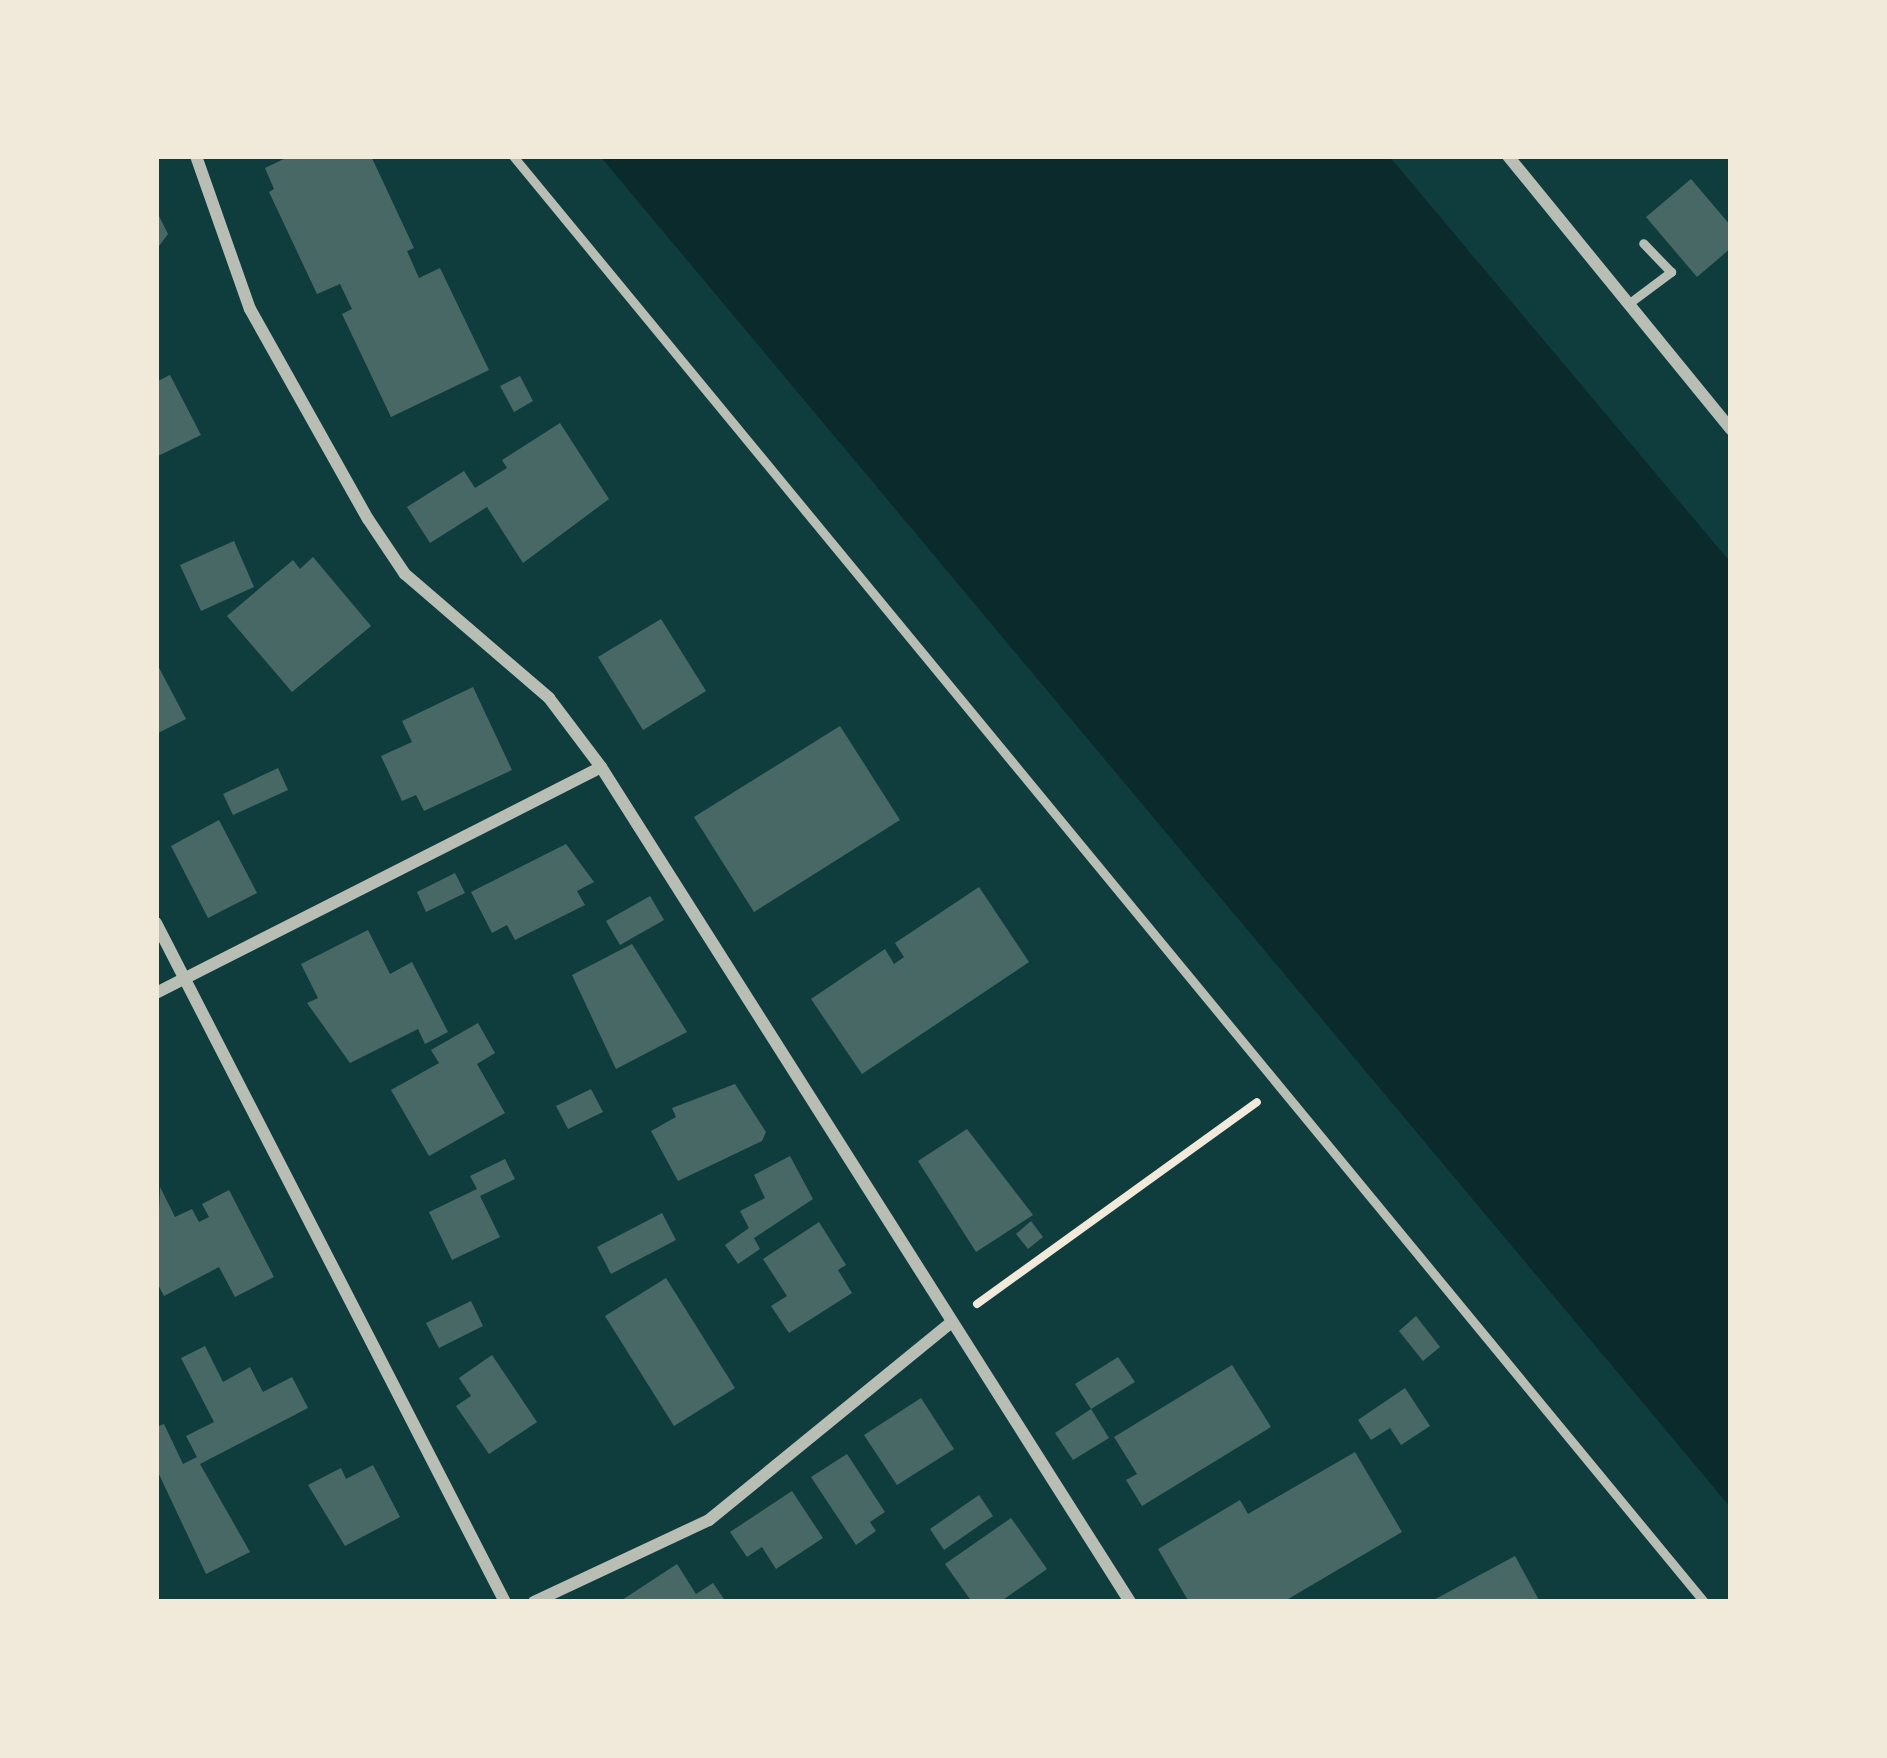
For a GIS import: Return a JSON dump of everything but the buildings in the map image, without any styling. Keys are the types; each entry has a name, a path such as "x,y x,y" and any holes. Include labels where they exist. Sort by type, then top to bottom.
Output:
{"street":[{"path":"196,156 250,309 380,538 405,574 549,698 601,767 1130,1602"},
{"path":"1508,156 1731,429"},
{"path":"156,993 601,767"},
{"path":"156,923 505,1602"},
{"path":"540,1600 709,1520 952,1322"}],"lane":[{"path":"513,156 1704,1602"},
{"path":"1628,304 1672,272 1643,243"}],"path":[{"path":"952,1322 1279,1086"}],"water":[{"path":"600,156 1389,156 1731,563 1731,1508"}]}
